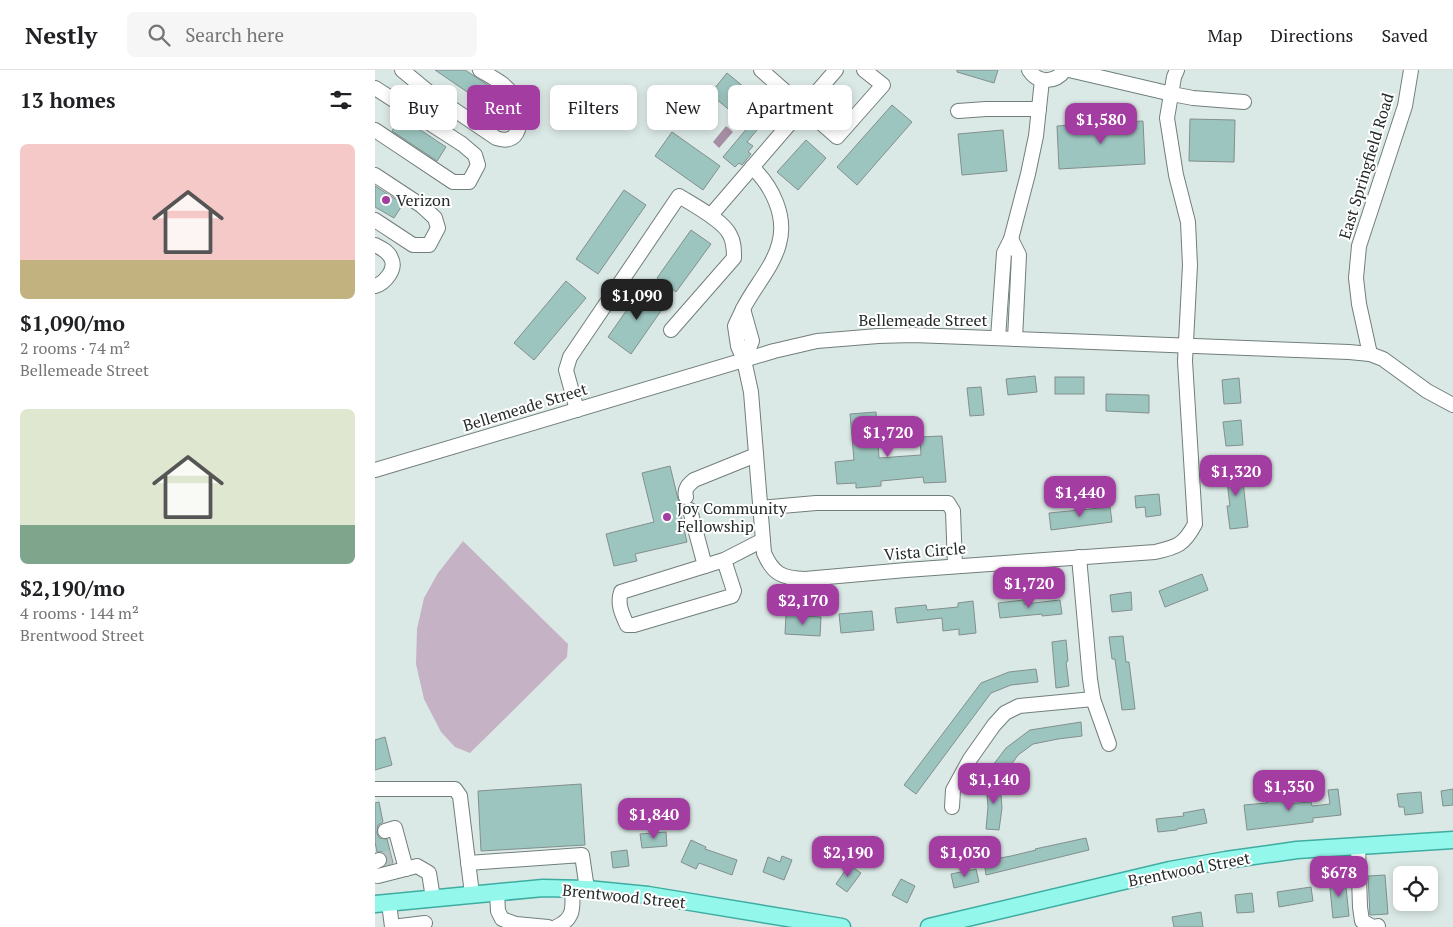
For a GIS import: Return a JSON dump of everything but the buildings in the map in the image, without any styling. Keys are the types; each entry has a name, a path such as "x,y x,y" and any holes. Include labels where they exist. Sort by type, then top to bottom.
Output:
{"main road":[{"name":"Brentwood Street","path":"929,927 1198,865 1297,850 1453,840"},
{"name":"Brentwood Street","path":"382,904 543,888 579,889 648,895 842,927"}],"street":[{"path":"402,70 431,94 496,138 502,140 509,139 517,132 520,123 519,110 513,95 507,88 480,70"},
{"path":"761,70 778,85"},
{"path":"823,85 836,70"},
{"path":"852,120 883,85 865,70"},
{"path":"1029,70 1035,77 1042,80 1055,79 1065,70"},
{"path":"1069,70 1171,94 1193,98 1244,102"},
{"name":"Vista Circle","path":"744,360 751,392 763,553 769,566 779,575 805,580 955,566 1155,552 1176,547 1188,538 1195,524 1185,360 1190,264 1189,222 1176,174 1167,118 1177,70"},
{"name":"East Springfield Road","path":"1370,354 1357,287 1359,246 1405,106 1411,70"},
{"path":"998,338 1004,253 1011,239 1028,174 1042,80"},
{"path":"375,88 462,144 475,155 477,166 469,182 453,182 375,130"},
{"path":"959,111 986,108 1039,109"},
{"path":"711,215 783,130"},
{"path":"829,130 837,137 843,130"},
{"path":"744,360 752,341 743,308 769,267 779,245 781,234 779,210 773,194 762,176 752,167"},
{"path":"375,175 422,206 435,218 437,228 429,245 413,245 375,220"},
{"path":"577,410 566,370 570,356 679,196 711,215 729,232 733,245 733,258 671,330"},
{"path":"1011,239 1019,255 1015,339"},
{"path":"375,245 387,252 393,263 387,278 381,285 375,286"},
{"path":"1002,277 1018,278"},
{"name":"Bellemeade Street","path":"375,470 744,360 817,341 913,335 1370,354"},
{"path":"1370,354 1383,359 1427,391 1453,405"},
{"path":"705,566 685,491 694,480 756,455"},
{"path":"760,508 824,502 948,503 953,511 955,566"},
{"path":"724,560 734,590 732,596 634,625 627,625 621,612 619,598 621,592 724,560 763,540"},
{"path":"1079,557 1093,699 1109,744"},
{"path":"952,807 953,790 970,759 994,725 1005,714 1019,706 1093,699"},
{"path":"375,789 455,788 460,796 473,894"},
{"path":"385,831 395,828 387,858 406,869"},
{"path":"1358,846 1362,920 1373,927 1378,926"},
{"path":"469,864 582,855 579,889 573,912 569,919 557,927"},
{"path":"375,875 379,876 417,866 429,873 426,925 392,927 382,904"},
{"path":"497,892 498,912 502,919 516,924 548,927"}],"shaded area":[{"path":"726,126 728,130 733,132 719,148 713,142"},
{"path":"463,541 568,644 567,657 470,753 455,747 441,732 424,699 416,664 417,629 424,598 438,573"}],"tunnel":[{"path":"379,860 391,857"}],"place":[{"name":"Verizon","path":"386,200"},
{"name":"Joy Community Fellowship","path":"667,517"}]}
